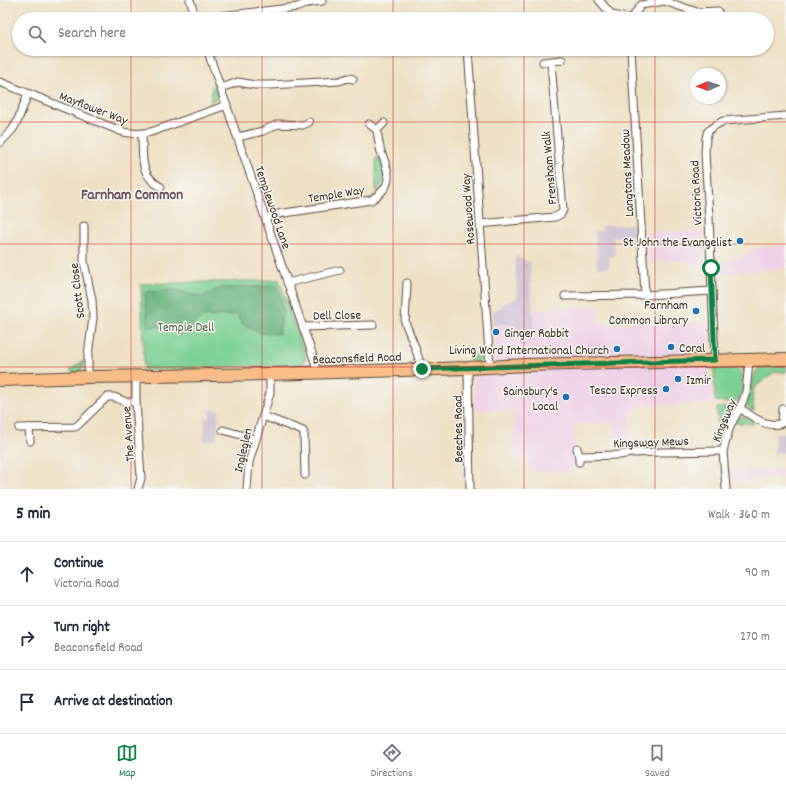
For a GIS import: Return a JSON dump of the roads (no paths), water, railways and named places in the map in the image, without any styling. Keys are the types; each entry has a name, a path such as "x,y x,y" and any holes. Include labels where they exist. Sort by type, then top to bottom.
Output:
{"main road":[{"name":"Beaconsfield Road","path":"0,380 270,374 786,359"}],"street":[{"path":"190,0 194,12"},
{"path":"599,0 609,12"},
{"path":"256,12 298,7 307,3 322,1"},
{"path":"636,12 641,5 664,1 675,3 697,12 718,12"},
{"name":"Templewood Lane","path":"210,56 315,362 316,372"},
{"name":"Rosewood Way","path":"468,56 490,367"},
{"name":"Langtons Meadow","path":"631,56 645,295"},
{"name":"Frensham Walk","path":"480,224 555,216 561,214 563,210 547,62 562,60"},
{"path":"221,88 238,82 255,85 270,85 339,81 348,78 353,79"},
{"name":"Mayflower Way","path":"0,82 123,132 142,134 227,105"},
{"path":"0,143 13,129 17,122 28,94"},
{"name":"Victoria Road","path":"715,360 705,153 708,131 716,124 723,121 786,116"},
{"path":"238,137 263,131 278,124 290,123 303,125 309,122"},
{"path":"369,124 377,130 384,123"},
{"name":"Temple Way","path":"265,218 278,214 370,200 377,196 388,183 388,170 381,150 377,130"},
{"path":"142,134 143,163 146,173 151,180 162,187"},
{"name":"Scott Close","path":"84,226 84,262 93,312 88,355 88,377"},
{"path":"287,284 340,270"},
{"path":"407,283 405,322 422,369"},
{"path":"565,296 645,295 712,291"},
{"name":"Dell Close","path":"303,327 373,325"},
{"name":"Kingsway","path":"726,489 723,451 730,426 746,393 749,361"},
{"name":"Beeches Road","path":"468,368 470,489"},
{"name":"Ingleglen","path":"247,489 250,462 255,439 270,393 270,374"},
{"name":"The Avenue","path":"136,377 136,402 141,478 138,489"},
{"path":"20,428 74,427 78,425 107,397 114,397 126,402 136,402"},
{"path":"740,408 753,417 766,423 778,424 782,423 783,409"},
{"name":"Ingleglen","path":"263,416 303,430 305,475"},
{"path":"29,428 30,441"},
{"path":"223,430 255,439"},
{"name":"Kingsway Mews","path":"577,448 579,459 632,453 723,451"}],"place":[{"name":"St John the Evangelist","path":"740,241"},
{"name":"Farnham Common Library","path":"696,311"},
{"name":"Ginger Rabbit","path":"496,332"},
{"name":"Coral","path":"671,347"},
{"name":"Living Word International Church","path":"617,349"},
{"name":"Izmir","path":"678,379"},
{"name":"Tesco Express","path":"666,389"},
{"name":"Sainsbury's Local","path":"566,397"}],"district":[{"name":"Farnham Common","path":"132,194"}],"park label":[{"name":"Temple Dell","path":"186,326"}]}
